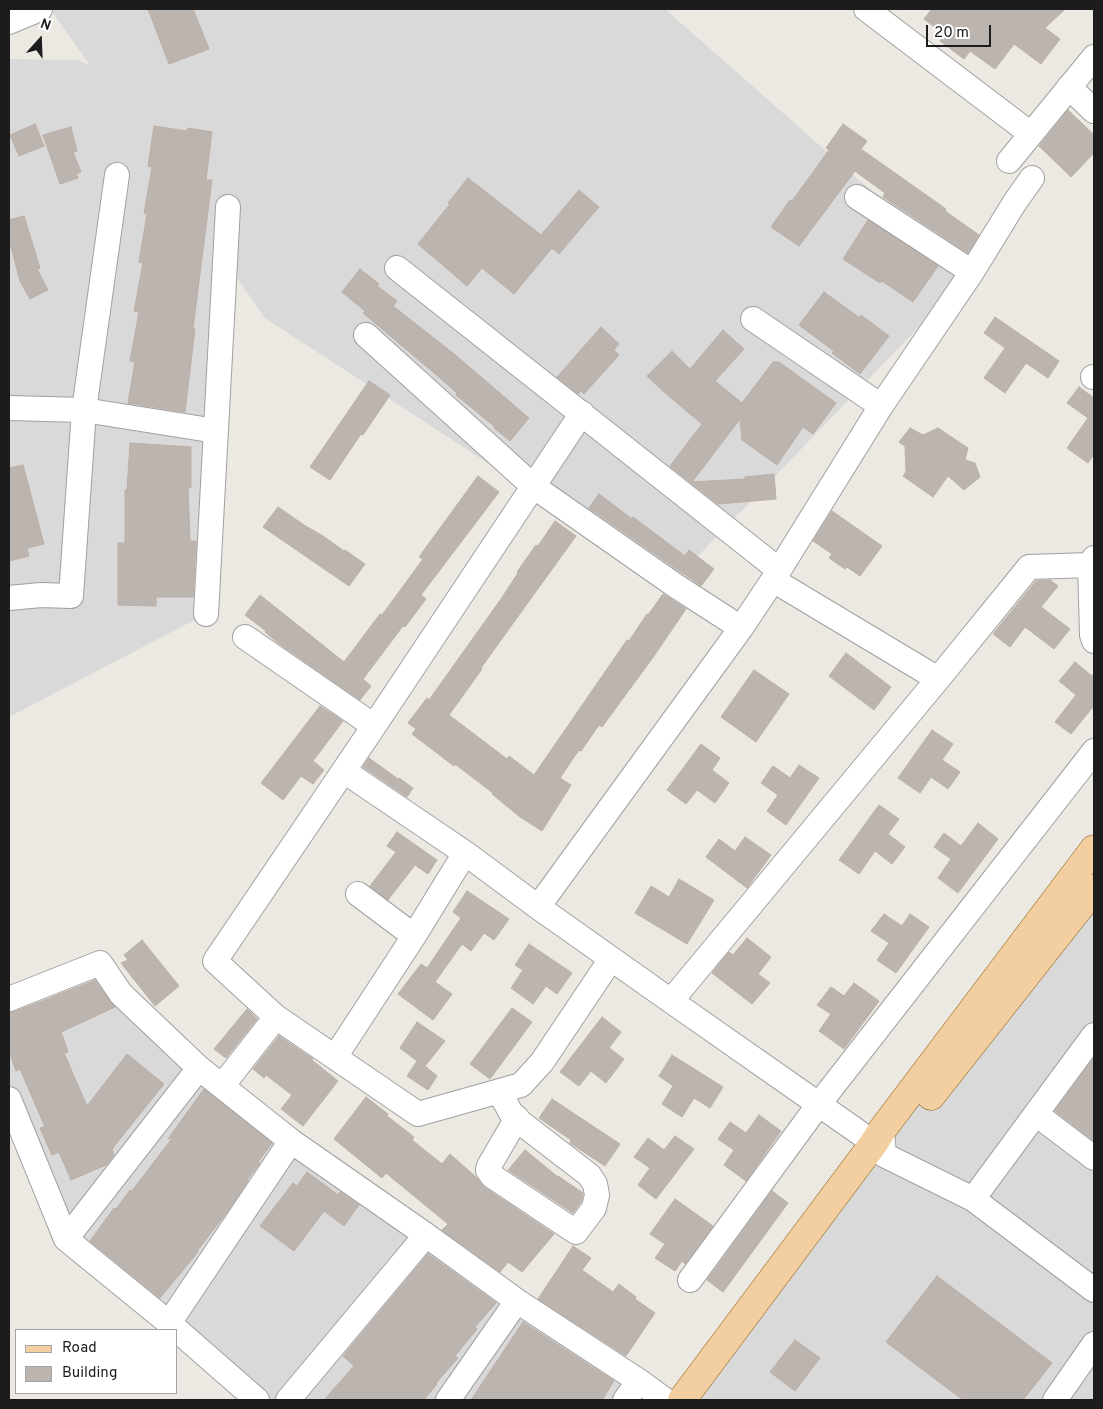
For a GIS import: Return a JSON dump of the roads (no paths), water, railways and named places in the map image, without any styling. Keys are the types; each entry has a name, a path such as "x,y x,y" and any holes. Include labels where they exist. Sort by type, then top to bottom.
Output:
{"main road":[{"path":"682,1400 880,1143 1094,849"},
{"path":"705,1400 880,1143 1094,889"}],"street":[{"path":"9,22 40,9"},
{"path":"866,9 1031,134"},
{"path":"1009,161 1094,57"},
{"path":"1069,86 1094,111"},
{"path":"9,598 41,595 71,596 84,410 117,175"},
{"path":"538,907 741,628 881,406 972,272 1032,178"},
{"path":"857,197 972,272"},
{"path":"206,614 228,207"},
{"path":"397,268 582,413 776,575 938,679"},
{"path":"753,319 881,406"},
{"path":"366,335 533,486 676,586 741,628"},
{"path":"9,408 84,410 216,431"},
{"path":"582,413 215,961 276,1018 418,1114 521,1085 542,1062 611,958"},
{"path":"671,1002 1029,567 1092,562 1092,635 1094,641"},
{"path":"245,637 374,726"},
{"path":"690,1280 819,1104 1094,751"},
{"path":"344,771 465,853 671,1002 819,1104 972,1199 1094,1290"},
{"path":"335,1057 414,936 465,853"},
{"path":"358,894 414,936"},
{"path":"9,999 100,963 121,994 199,1068 292,1141 517,1301 665,1400"},
{"path":"222,1086 276,1018"},
{"path":"972,1199 1094,1035"},
{"path":"66,1239 199,1068"},
{"path":"499,1091 511,1113 589,1175 595,1184 597,1195 594,1208 576,1232 492,1176 488,1170 517,1118"},
{"path":"9,1098 66,1239 177,1329"},
{"path":"1036,1114 1094,1158"},
{"path":"170,1323 292,1141"},
{"path":"288,1400 426,1236"},
{"path":"448,1400 517,1301"},
{"path":"178,1330 257,1400"},
{"path":"1055,1400 1094,1344"},
{"path":"625,1400 639,1381"}]}
